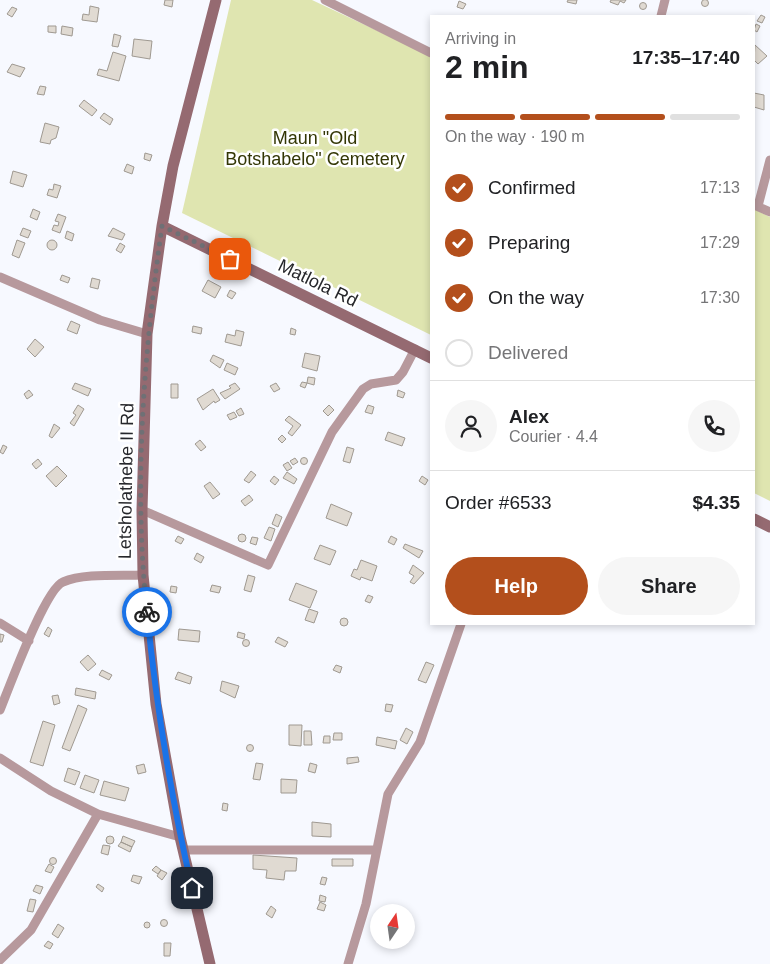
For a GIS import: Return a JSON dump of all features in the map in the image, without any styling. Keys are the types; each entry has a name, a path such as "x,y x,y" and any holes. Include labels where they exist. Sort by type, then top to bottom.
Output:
{"street":[{"name":"Letsholathebe II Rd","path":"210,964 180,837 156,704 143,575 142,510 148,334 162,226 173,166 216,0"},
{"path":"325,0 430,52"},
{"path":"661,15 664,0"},
{"path":"770,160 756,205 770,212"},
{"name":"Matlola Rd","path":"162,226 430,357"},
{"path":"0,277 100,320 148,334"},
{"path":"142,510 268,565 332,432 363,389 371,384 396,380 403,372 415,349"},
{"path":"755,520 770,527"},
{"path":"0,710 28,640 51,594 61,582 76,578 143,575"},
{"path":"0,623 28,640"},
{"path":"348,964 366,904 388,794 420,742 461,625"},
{"path":"0,758 51,791 98,814 180,837"},
{"path":"0,960 31,930 98,814"},
{"path":"183,850 376,850"}],"green space":[{"name":"Maun \"Old Botshabelo\" Cemetery","path":"231,0 312,0 430,56 430,335 182,213"},
{"path":"755,210 770,217 770,501 755,494"}],"building":[{"path":"705,-1 709,3 705,7 701,3"},
{"path":"165,0 173,0 172,7 164,5"},
{"path":"568,0 577,0 576,4 567,2"},
{"path":"611,0 626,0 624,3 620,1 618,5 610,2"},
{"path":"459,1 466,4 463,9 457,7"},
{"path":"643,3 646,6 643,9 640,6"},
{"path":"90,6 99,8 97,22 82,20 83,14 89,15"},
{"path":"12,7 17,9 12,17 7,14"},
{"path":"761,15 765,17 762,23 757,21"},
{"path":"756,24 760,26 757,32 755,31"},
{"path":"48,26 56,26 56,33 48,32"},
{"path":"62,26 73,28 72,36 61,34"},
{"path":"114,34 121,36 118,47 112,46"},
{"path":"134,39 152,41 150,59 132,56"},
{"path":"755,45 767,56 758,64 755,61"},
{"path":"113,52 126,56 119,81 97,75 99,69 107,71"},
{"path":"12,64 25,68 20,77 7,72"},
{"path":"40,86 46,87 44,95 37,94"},
{"path":"755,93 764,95 764,110 755,107"},
{"path":"84,100 97,110 92,116 79,106"},
{"path":"104,113 113,119 110,125 100,118"},
{"path":"45,123 59,127 56,138 51,140 50,144 40,142"},
{"path":"145,153 152,155 150,161 144,159"},
{"path":"127,164 134,167 132,174 124,171"},
{"path":"13,171 27,175 23,187 10,183"},
{"path":"54,184 61,186 57,198 47,195 49,189 53,190"},
{"path":"33,209 40,212 37,220 30,217"},
{"path":"58,214 66,217 60,233 52,230 54,225 58,226 59,222 55,221"},
{"path":"23,228 31,231 28,238 20,235"},
{"path":"113,228 125,234 122,240 108,236"},
{"path":"67,231 74,234 72,241 65,238"},
{"path":"17,240 25,243 19,258 12,255"},
{"path":"50,240 54,240 57,245 56,249 50,250 47,247 47,243"},
{"path":"120,243 125,246 121,253 116,250"},
{"path":"62,275 70,278 68,283 60,280"},
{"path":"92,278 100,280 98,289 90,287"},
{"path":"208,280 221,287 215,298 202,291"},
{"path":"230,290 236,293 232,299 227,296"},
{"path":"71,321 80,325 77,334 67,330"},
{"path":"193,326 202,328 201,334 192,332"},
{"path":"291,328 296,330 295,335 290,334"},
{"path":"236,330 244,332 241,346 225,342 227,334 235,336"},
{"path":"35,339 44,347 35,357 27,349"},
{"path":"305,353 320,356 317,371 302,367"},
{"path":"213,355 224,360 220,368 210,361"},
{"path":"227,363 238,368 235,375 224,370"},
{"path":"308,377 315,378 314,385 307,383"},
{"path":"302,382 307,383 305,388 300,386"},
{"path":"75,383 91,389 88,396 72,389"},
{"path":"235,383 240,389 225,399 220,393 231,388 229,386"},
{"path":"276,383 280,389 274,392 270,386"},
{"path":"171,384 178,384 178,398 171,398"},
{"path":"213,389 220,400 215,403 214,401 203,410 197,399"},
{"path":"29,390 33,395 27,399 24,394"},
{"path":"398,390 405,393 403,398 397,396"},
{"path":"78,405 84,409 74,426 70,423 76,415 73,413"},
{"path":"329,405 334,410 328,416 323,411"},
{"path":"368,405 374,407 372,414 365,412"},
{"path":"241,408 244,414 239,416 236,411"},
{"path":"234,412 237,417 230,420 227,415"},
{"path":"289,416 301,425 292,436 288,433 293,426 285,420"},
{"path":"54,424 60,428 52,438 49,436"},
{"path":"388,432 405,438 402,446 385,440"},
{"path":"282,435 286,439 282,443 278,439"},
{"path":"200,440 206,447 201,451 195,444"},
{"path":"3,445 7,447 3,454 0,452"},
{"path":"347,447 354,449 350,463 343,461"},
{"path":"304,457 308,461 304,465 300,461"},
{"path":"295,458 298,462 293,465 290,461"},
{"path":"38,459 42,464 36,469 32,464"},
{"path":"288,462 292,468 287,471 283,465"},
{"path":"57,466 67,476 56,487 46,476"},
{"path":"251,471 256,475 249,483 244,480"},
{"path":"287,472 297,479 294,484 283,478"},
{"path":"274,476 279,480 275,485 270,481"},
{"path":"422,476 428,480 425,485 419,481"},
{"path":"210,482 220,494 213,499 204,486"},
{"path":"249,495 253,500 245,506 241,501"},
{"path":"331,504 352,513 347,526 326,518"},
{"path":"276,514 282,517 278,527 272,524"},
{"path":"269,527 275,529 271,541 264,538"},
{"path":"242,534 246,538 242,542 238,538"},
{"path":"178,536 184,539 181,544 175,541"},
{"path":"391,536 397,539 394,545 388,542"},
{"path":"252,537 258,538 256,545 250,543"},
{"path":"405,544 423,551 419,558 403,548"},
{"path":"320,545 336,551 330,565 314,559"},
{"path":"197,553 204,557 201,563 194,559"},
{"path":"361,560 377,566 372,581 361,577 360,580 351,576 354,569 357,570"},
{"path":"413,565 424,573 414,584 410,582 414,576 409,573"},
{"path":"248,575 255,577 251,592 244,590"},
{"path":"296,583 317,591 310,608 289,600"},
{"path":"212,585 221,587 219,593 210,591"},
{"path":"171,586 177,587 176,593 170,592"},
{"path":"368,595 373,597 370,603 365,601"},
{"path":"309,609 318,612 314,623 305,620"},
{"path":"344,618 348,622 344,626 340,622"},
{"path":"48,627 52,630 49,637 44,634"},
{"path":"179,629 200,631 199,642 178,640"},
{"path":"238,632 245,634 244,639 237,637"},
{"path":"0,634 4,635 2,642 0,642"},
{"path":"278,637 288,642 285,647 275,642"},
{"path":"246,639 250,643 246,647 242,643"},
{"path":"88,655 96,664 88,671 80,662"},
{"path":"426,662 434,665 426,683 418,680"},
{"path":"336,665 342,667 340,673 333,670"},
{"path":"102,670 112,675 109,680 99,675"},
{"path":"178,672 192,677 190,684 175,679"},
{"path":"222,681 239,686 235,698 220,691"},
{"path":"76,688 96,692 95,699 75,695"},
{"path":"58,695 60,703 54,705 52,696"},
{"path":"386,704 393,705 391,712 385,711"},
{"path":"78,705 87,709 70,751 62,748"},
{"path":"43,721 55,725 43,766 30,762"},
{"path":"289,725 302,725 301,746 289,745"},
{"path":"406,728 413,732 407,744 400,740"},
{"path":"304,731 311,731 312,745 304,745"},
{"path":"334,733 342,733 342,740 333,740"},
{"path":"324,736 330,736 330,743 323,743"},
{"path":"377,737 397,741 395,749 376,745"},
{"path":"250,744 254,748 250,752 246,748"},
{"path":"358,757 359,762 347,764 347,758"},
{"path":"256,763 263,764 260,780 253,779"},
{"path":"310,763 317,765 315,773 308,771"},
{"path":"144,764 146,772 138,774 136,766"},
{"path":"68,768 80,772 75,785 64,781"},
{"path":"85,775 99,780 94,793 80,788"},
{"path":"281,779 297,780 296,793 281,793"},
{"path":"104,781 129,788 125,801 100,795"},
{"path":"223,803 228,804 227,811 222,810"},
{"path":"312,822 331,824 331,837 312,836"},
{"path":"110,836 114,840 110,844 106,840"},
{"path":"123,836 135,841 132,847 121,842"},
{"path":"121,842 132,847 130,852 118,846"},
{"path":"103,845 110,846 108,855 101,853"},
{"path":"253,855 297,858 296,871 285,871 284,880 266,878 267,870 253,869"},
{"path":"53,857 57,861 53,865 49,861"},
{"path":"332,859 353,859 353,866 332,866"},
{"path":"49,864 54,867 51,873 45,871"},
{"path":"156,866 161,870 158,874 152,870"},
{"path":"161,870 167,873 162,880 157,876"},
{"path":"133,875 142,877 139,884 131,881"},
{"path":"322,877 327,878 325,885 320,884"},
{"path":"98,884 104,888 102,892 96,887"},
{"path":"36,885 43,887 40,894 33,891"},
{"path":"320,895 326,897 325,902 319,901"},
{"path":"30,899 36,900 33,912 27,911"},
{"path":"320,902 326,905 324,911 317,909"},
{"path":"271,906 276,910 272,918 266,914"},
{"path":"164,920 167,923 164,926 161,923"},
{"path":"147,922 150,925 147,928 144,925"},
{"path":"58,924 64,928 58,938 52,934"},
{"path":"48,941 53,944 50,949 44,946"},
{"path":"164,943 171,943 170,956 164,956"}],"way so far":[{"path":"147,612 142,545 143,419 148,334 162,226 230,259"}],"route":[{"path":"147,612 156,704 180,837 192,888"}]}
